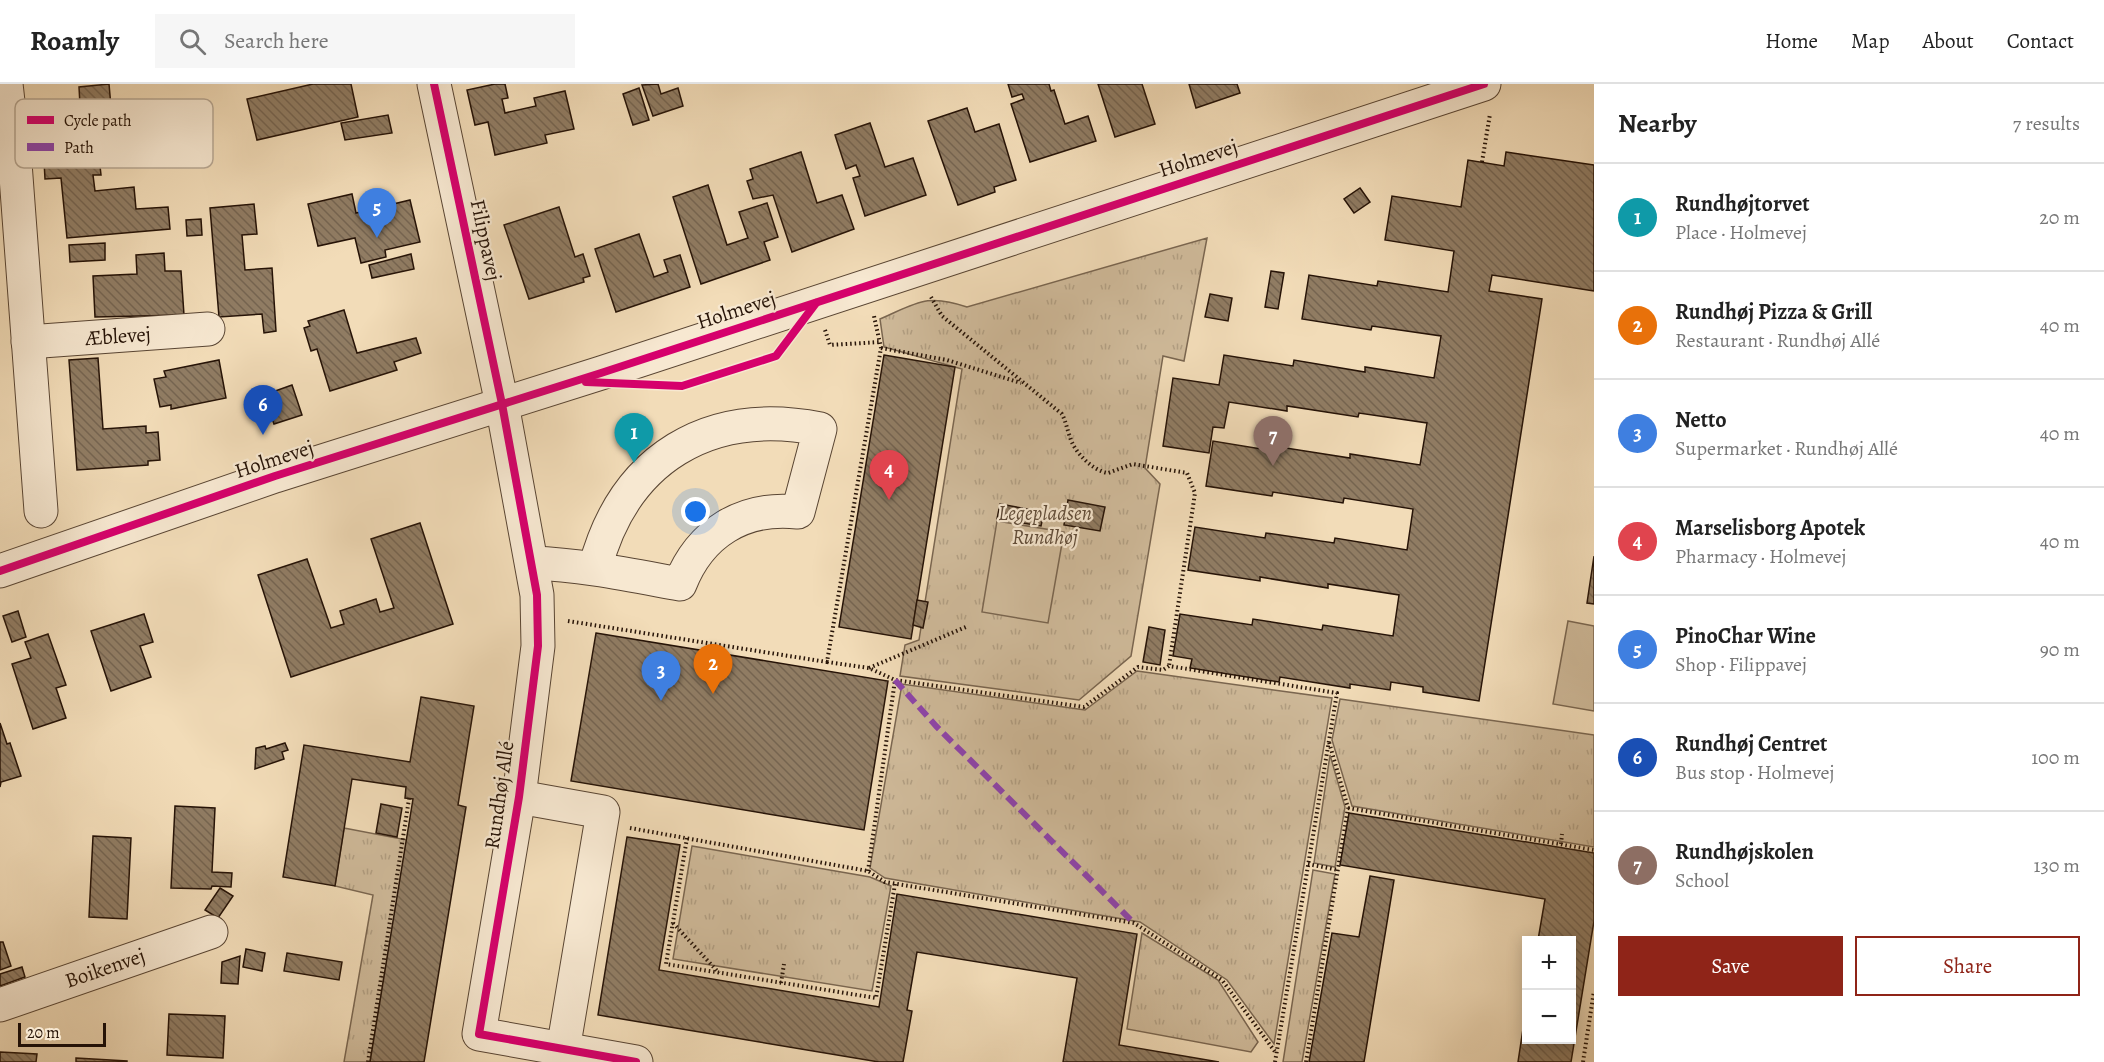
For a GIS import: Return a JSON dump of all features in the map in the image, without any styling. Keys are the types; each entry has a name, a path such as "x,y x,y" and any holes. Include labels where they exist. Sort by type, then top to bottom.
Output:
{"street":[{"path":"6,84 15,164"},
{"name":"Filippavej","path":"434,84 502,404"},
{"name":"Holmevej","path":"0,571 275,476 816,303 1483,84"},
{"path":"15,168 40,511"},
{"name":"Æblevej","path":"28,342 208,329"},
{"name":"Rundhøj Allé","path":"502,404 532,563 538,620 538,646 519,797 478,1034 636,1062"},
{"path":"532,563 575,564 595,568 680,584 696,552 722,528 758,512 778,510 798,512 820,429 772,422 748,423 702,436 680,447 640,478 624,499 608,528 595,568"},
{"name":"Rundhøj Allé","path":"519,797 603,812 601,823"},
{"path":"562,1050 601,823"},
{"name":"Boikenvej","path":"0,1005 211,932"}],"path":[{"path":"1482,162 1491,118 1483,84"},
{"path":"921,268 932,300 942,316 1062,414 1068,425 1070,439 1083,458 1102,472 1116,471 1133,464 1187,473 1195,494 1169,666"},
{"path":"827,662 881,348 865,287"},
{"path":"816,303 830,345 880,342"},
{"path":"881,348 947,360 1025,384"},
{"path":"538,620 557,620 827,662 868,669 895,680 1084,707 1138,667 1162,670 1169,666 1337,693 1275,1062"},
{"path":"868,669 966,627"},
{"path":"868,871 895,680"},
{"path":"1306,1062 1348,808 1329,740"},
{"path":"368,1062 410,799"},
{"path":"1348,808 1594,850"},
{"path":"601,823 868,871 885,882 895,884 1134,923 1222,980 1276,1053"},
{"path":"1561,844 1562,834"},
{"path":"687,838 666,964 876,998 895,884"},
{"path":"1308,864 1338,870"},
{"path":"673,924 719,973"},
{"path":"781,983 784,964"},
{"path":"1583,1062 1594,991"}],"green space":[{"name":"Legepladsen Rundhøj","path":"1207,238 1184,361 1163,356 1145,468 1160,484 1131,656 1079,700 900,676 905,645 919,640 962,369 884,347 880,319 913,304 932,300 967,307"},
{"path":"997,521 1064,532 1048,623 982,612"},
{"path":"1568,621 1594,626 1594,711 1553,704"},
{"path":"1137,671 1332,698 1274,1044 1227,980 1140,922 885,878 870,868 902,684 1085,710"},
{"path":"1340,699 1594,735 1594,847 1352,806 1332,740"},
{"path":"1330,755 1345,807 1335,867 1314,863"},
{"path":"344,828 407,840 370,1062 344,1062 373,895 335,886"},
{"path":"692,846 870,877 891,886 872,991 673,959"},
{"path":"1313,870 1335,874 1302,1062 1283,1062"},
{"path":"1142,933 1218,980 1258,1042 1251,1052 1127,1029"}],"building":[{"path":"109,84 110,99 80,99 79,87"},
{"path":"313,84 351,84 358,117 257,140 247,99"},
{"path":"505,84 508,98 502,99 505,113 536,106 534,98 565,91 574,129 545,135 547,143 495,155 488,122 475,125 467,90"},
{"path":"658,84 661,94 678,88 683,106 653,116 642,85"},
{"path":"1008,84 1049,84 1051,91 1054,90 1065,124 1088,116 1096,141 1030,162 1011,104 1024,99 1022,94 1012,97"},
{"path":"1098,84 1142,84 1155,124 1115,137"},
{"path":"1189,84 1237,84 1240,93 1196,108"},
{"path":"639,88 649,120 633,125 623,94"},
{"path":"967,108 975,132 999,124 1016,180 994,187 995,192 958,205 928,121"},
{"path":"388,115 392,133 345,140 341,123"},
{"path":"870,123 885,167 913,158 926,195 865,216 853,178 860,176 856,165 846,169 835,135"},
{"path":"801,152 817,203 842,195 854,229 792,252 773,195 753,199 747,181 753,179 750,169"},
{"path":"1506,152 1594,165 1594,291 1492,275 1489,291 1542,299 1479,701 1423,692 1423,687 1391,682 1390,690 1350,684 1350,688 1280,677 1279,682 1190,668 1192,659 1173,656 1180,614 1252,625 1253,619 1322,630 1323,625 1393,636 1399,595 1328,584 1328,588 1260,577 1260,581 1188,570 1195,527 1265,538 1266,533 1334,543 1335,538 1407,550 1413,509 1344,498 1343,503 1273,492 1272,496 1206,486 1213,441 1279,452 1280,447 1350,458 1350,454 1420,465 1427,423 1359,413 1358,417 1287,406 1287,411 1229,402 1224,428 1213,427 1209,453 1163,446 1173,378 1219,385 1224,355 1293,366 1294,360 1365,372 1365,367 1434,378 1441,336 1372,326 1371,330 1302,319 1309,275 1377,286 1378,281 1448,292 1454,251 1385,240 1392,196 1461,207 1468,160 1504,166"},
{"path":"44,168 100,168 101,175 93,175 95,191 134,187 136,209 168,207 170,229 67,238 61,178 45,179"},
{"path":"708,185 727,245 748,238 739,212 767,203 778,237 764,242 770,260 701,284 673,197"},
{"path":"1360,188 1370,202 1354,213 1344,199"},
{"path":"352,194 356,213 410,200 420,242 385,250 386,257 361,263 355,238 318,246 308,204"},
{"path":"254,204 257,234 242,235 245,270 272,268 276,331 264,333 262,314 219,317 210,208"},
{"path":"559,207 575,257 583,254 590,276 583,278 584,282 529,299 504,225"},
{"path":"201,219 202,235 187,236 186,220"},
{"path":"639,234 654,277 668,272 664,260 680,255 690,287 616,312 595,249"},
{"path":"105,243 105,260 70,262 69,245"},
{"path":"164,253 165,271 181,271 184,315 95,317 93,276 137,274 136,255"},
{"path":"411,254 414,269 372,278 369,265"},
{"path":"1271,271 1284,273 1278,309 1265,307"},
{"path":"1210,294 1232,298 1228,321 1205,317"},
{"path":"344,310 357,353 416,338 421,353 394,362 397,370 330,391 317,349 311,351 304,328 310,326 308,321"},
{"path":"884,355 955,367 911,639 839,627"},
{"path":"98,358 103,429 146,426 146,433 158,432 160,460 148,461 148,465 77,470 69,360"},
{"path":"219,360 226,398 171,409 171,405 160,407 154,379 166,377 164,371"},
{"path":"292,385 302,415 274,424 264,395"},
{"path":"1068,500 1105,507 1100,531 1064,525"},
{"path":"1000,504 1044,512 1041,526 997,519"},
{"path":"420,523 453,624 291,677 258,575 307,559 331,628 344,624 340,611 376,599 380,612 394,608 371,539"},
{"path":"1594,556 1594,604 1587,603"},
{"path":"917,600 928,602 923,628 913,625"},
{"path":"18,611 26,637 12,642 3,616"},
{"path":"144,614 153,642 140,646 151,677 111,691 91,631"},
{"path":"1149,627 1165,630 1160,665 1143,662"},
{"path":"596,633 888,681 864,830 571,781"},
{"path":"48,634 66,685 56,688 66,718 33,729 12,664 31,658 25,642"},
{"path":"421,697 474,706 458,805 466,807 424,1062 370,1062 413,799 405,798 406,787 352,779 335,886 283,877 304,745 410,762"},
{"path":"0,723 7,744 10,743 21,776 1,782 0,787"},
{"path":"285,743 288,750 282,752 284,759 255,769 256,748 265,746 266,749"},
{"path":"381,804 402,808 397,837 376,833"},
{"path":"175,806 215,808 212,872 232,873 231,887 171,888"},
{"path":"1349,813 1594,853 1594,921 1576,1031 1576,936 1539,936 1545,899 1340,865"},
{"path":"93,836 131,838 127,919 89,917"},
{"path":"627,837 680,845 659,970 879,1007 897,894 1137,934 1119,1045 1219,1062 1063,1062 1077,978 917,952 907,1010 912,1011 903,1062 879,1062 598,1015"},
{"path":"1370,876 1394,880 1364,1062 1309,1062 1332,933 1359,937"},
{"path":"220,888 233,896 218,918 205,910"},
{"path":"0,942 3,942 11,966 0,970"},
{"path":"246,949 265,953 262,971 243,967"},
{"path":"287,953 342,962 339,980 284,971"},
{"path":"240,956 238,984 221,983 222,962"},
{"path":"22,967 25,977 0,986 0,974"},
{"path":"169,1014 225,1016 223,1058 167,1055"},
{"path":"1522,1036 1522,1044 1574,1044 1571,1062 1518,1062"},
{"path":"0,1052 37,1054 36,1062 0,1062"},
{"path":"76,1058 127,1061 127,1062 76,1062"}],"marked path":[{"path":"895,680 936,726 1134,923"}],"cycle path":[{"path":"434,84 502,404 537,595 538,646 519,797 479,1034 636,1062"},
{"path":"0,571 275,476 601,373 1484,84"},
{"path":"586,382 682,386 776,356 816,303"}],"place":[{"name":"PinoChar Wine","path":"377,238"},
{"name":"Rundhøj Centret","path":"263,435"},
{"name":"Rundhøjtorvet","path":"634,463"},
{"name":"Rundhøjskolen","path":"1273,466"},
{"name":"Marselisborg Apotek","path":"889,500"},
{"name":"Rundhøj Pizza & Grill","path":"713,694"},
{"name":"Netto","path":"661,701"}]}
